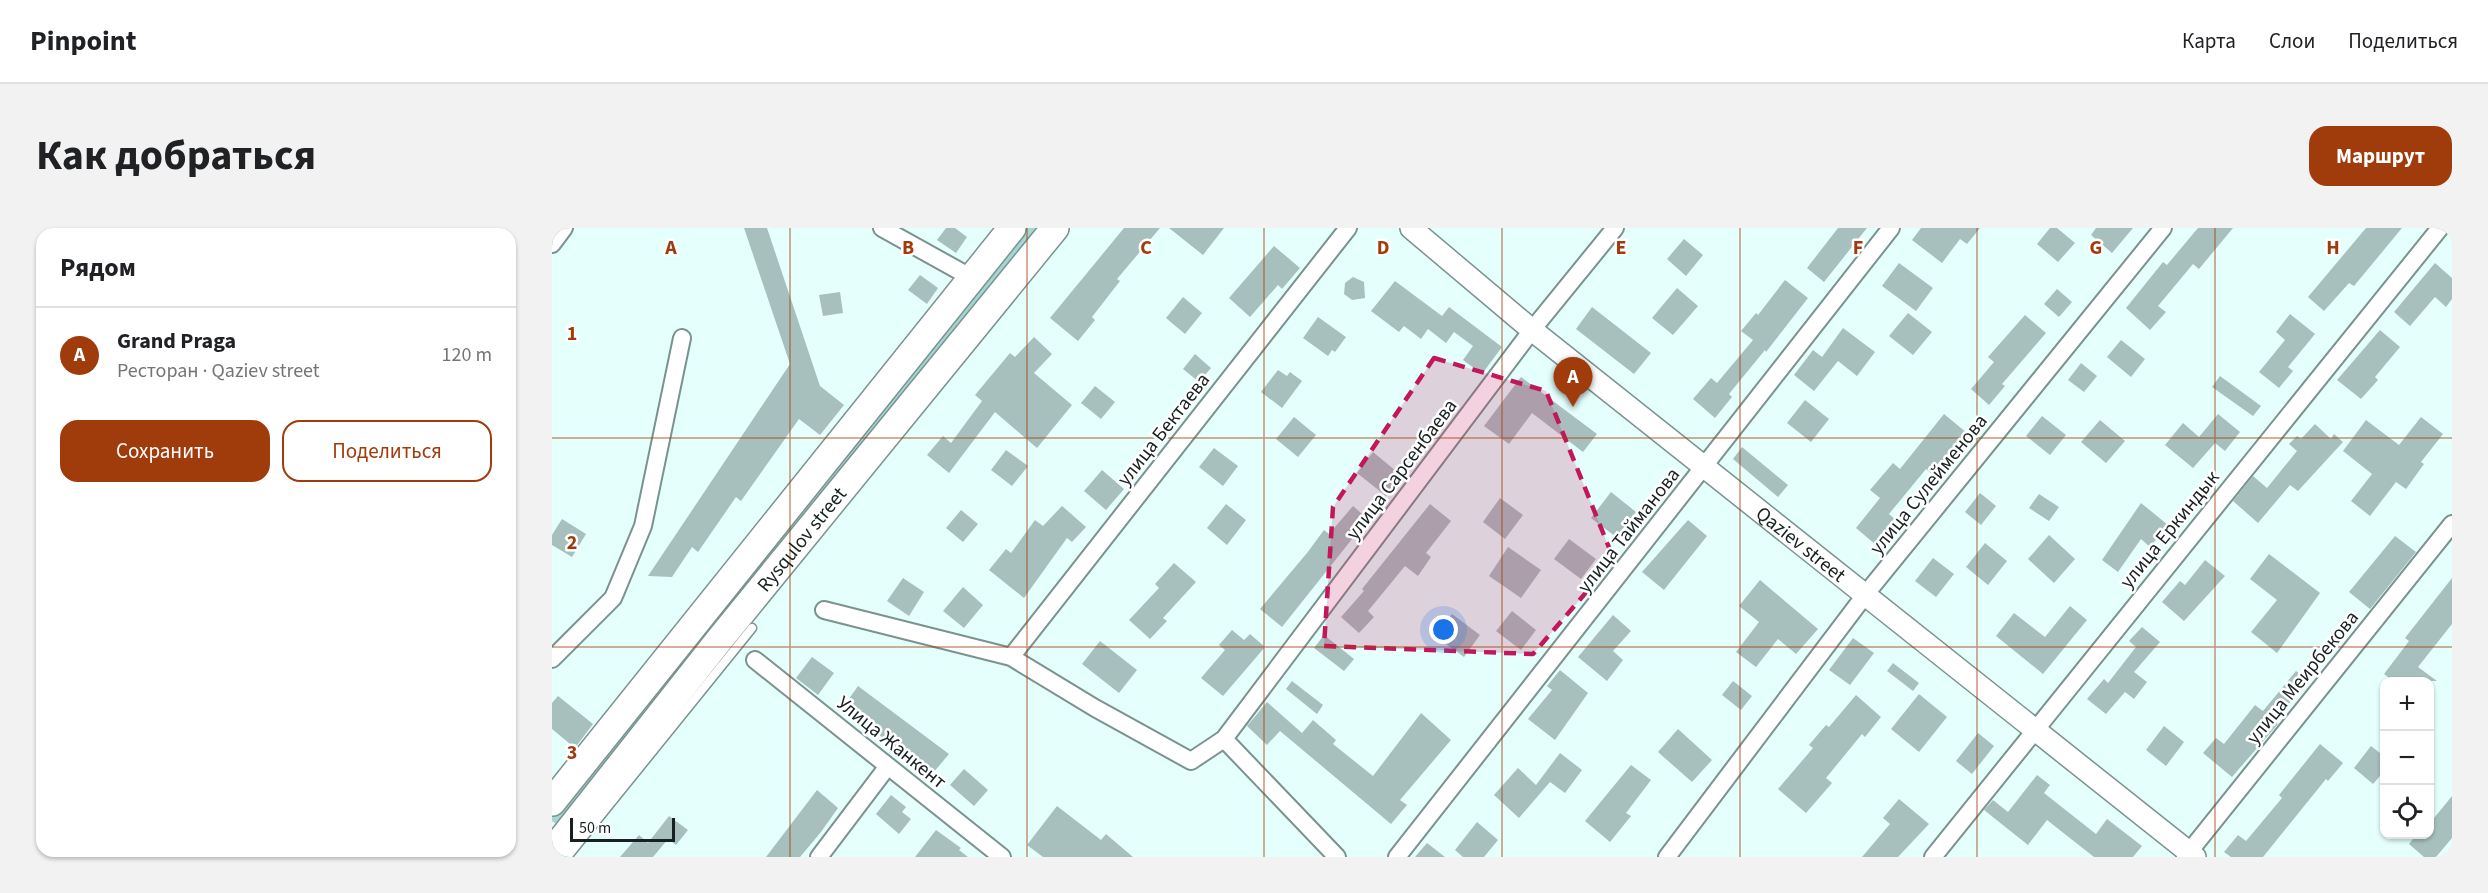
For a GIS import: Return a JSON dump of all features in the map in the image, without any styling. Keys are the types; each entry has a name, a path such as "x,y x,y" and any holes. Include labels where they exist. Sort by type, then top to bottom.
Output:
{"main road":[{"name":"Rysqulov street","path":"552,802 1011,228"},
{"name":"Rysqulov street","path":"558,847 795,554 855,473 1055,228"}],"street":[{"path":"552,244 564,228"},
{"path":"882,228 972,278"},
{"name":"улица Бектаева","path":"1011,657 1348,228"},
{"name":"Qaziev street","path":"1411,228 1532,330 2189,855"},
{"name":"улица Сарсенбаева","path":"1011,657 1095,708 1191,761 1224,739 1532,330 1615,228"},
{"name":"улица Тайманова","path":"1397,857 1891,228"},
{"name":"улица Сулейменова","path":"1667,857 1865,595 2163,228"},
{"name":"улица Еркиндык","path":"1933,857 2440,228"},
{"path":"2446,228 2452,232"},
{"path":"552,658 613,598 616,591 642,526 682,338"},
{"name":"улица Меирбекова","path":"2189,855 2452,524"},
{"path":"824,610 1011,657"},
{"name":"Улица Жанкент","path":"755,660 1002,857"},
{"path":"1224,739 1337,857"},
{"path":"819,857 888,766"}],"lane":[{"path":"558,847 752,628"}],"highlighted area":[{"path":"1434,358 1546,391 1614,560 1533,654 1324,646 1333,507"}],"shaded area":[{"path":"1022,228 1039,228 561,828 552,821 552,817"}],"building":[{"path":"744,228 767,228 820,386 844,405 820,435 799,419 741,501 736,497 698,552 692,547 672,577 648,576 790,364"},
{"path":"946,228 955,228 967,237 956,253 937,240"},
{"path":"1124,228 1160,228 1117,279 1120,281 1092,317 1095,320 1078,341 1050,318"},
{"path":"1169,228 1224,228 1203,255"},
{"path":"1838,228 1867,228 1824,282 1807,268"},
{"path":"1921,228 1980,228 1967,244 1960,239 1942,263 1912,240"},
{"path":"2050,228 2057,228 2075,243 2058,262 2037,244"},
{"path":"2096,228 2133,228 2112,253 2091,235"},
{"path":"2198,228 2233,228 2199,269 2193,264 2158,306 2166,312 2150,330 2126,308 2163,262 2167,265"},
{"path":"2366,228 2402,228 2354,286 2349,283 2324,311 2308,297"},
{"path":"1684,239 1703,255 1686,276 1667,259"},
{"path":"1274,246 1300,268 1282,289 1278,285 1250,317 1229,298"},
{"path":"1899,263 1933,288 1916,311 1882,286"},
{"path":"2435,263 2452,278 2452,299 2446,307 2435,297 2410,326 2394,312"},
{"path":"920,275 938,288 927,304 908,290"},
{"path":"1353,277 1364,282 1365,298 1352,300 1344,294 1345,283"},
{"path":"1785,280 1808,298 1766,352 1765,350 1729,394 1732,397 1715,418 1693,399 1711,378 1717,383 1753,340 1741,331 1756,313 1758,315"},
{"path":"1395,281 1442,316 1449,307 1502,347 1482,374 1463,360 1473,346 1454,332 1446,343 1428,329 1421,339 1404,326 1399,332 1371,311"},
{"path":"1677,288 1698,306 1673,335 1652,318"},
{"path":"2057,289 2072,302 2059,317 2044,304"},
{"path":"840,292 843,313 823,316 819,295"},
{"path":"1183,297 1202,313 1185,334 1166,318"},
{"path":"1592,307 1651,353 1634,374 1576,329"},
{"path":"1908,313 1932,332 1913,355 1889,336"},
{"path":"2290,314 2315,334 2288,367 2293,371 2279,388 2259,372 2285,340 2276,332"},
{"path":"2025,315 2046,333 2002,384 2005,386 1989,405 1971,389 1994,362 1988,357"},
{"path":"1318,317 1346,337 1335,352 1332,350 1328,356 1303,338"},
{"path":"1843,328 1875,352 1857,376 1838,361 1814,391 1794,375 1813,350 1822,357"},
{"path":"2380,330 2400,347 2375,377 2378,380 2361,399 2337,380"},
{"path":"1034,337 1052,354 1034,373 1072,405 1037,448 995,412 949,473 927,455 943,436 951,443 982,401 975,395 1010,353 1015,357"},
{"path":"2121,340 2145,359 2131,377 2107,357"},
{"path":"1195,354 1211,368 1199,382 1183,369"},
{"path":"2081,363 2097,376 2084,392 2068,380"},
{"path":"1278,370 1287,376 1290,372 1302,381 1282,408 1261,392"},
{"path":"2220,376 2261,406 2253,416 2212,387"},
{"path":"1521,377 1597,434 1583,452 1532,413 1509,444 1484,426"},
{"path":"1095,386 1115,402 1101,419 1081,403"},
{"path":"1805,400 1829,419 1811,442 1787,423"},
{"path":"1944,414 1967,433 1933,475 1926,469 1889,514 1897,521 1876,545 1856,528 1880,498 1870,490 1893,463 1900,469"},
{"path":"2218,414 2240,432 2225,451 2215,443 2193,468 2165,445 2183,423 2199,437"},
{"path":"2042,416 2066,435 2050,455 2026,436"},
{"path":"1294,417 1316,435 1298,457 1276,439"},
{"path":"2421,417 2443,434 2421,462 2424,464 2406,489 2396,482 2370,516 2351,501 2372,474 2343,451 2366,420 2399,445"},
{"path":"2100,420 2125,441 2106,463 2081,442"},
{"path":"2315,424 2331,439 2334,434 2343,442 2298,491 2290,485 2258,523 2233,501 2253,476 2267,488 2297,451 2289,444 2297,436 2301,439"},
{"path":"1742,447 1788,485 1778,497 1733,459"},
{"path":"1214,448 1238,466 1223,486 1199,467"},
{"path":"1006,450 1028,466 1012,486 991,470"},
{"path":"1373,452 1402,476 1386,496 1357,473"},
{"path":"1102,470 1124,489 1106,510 1084,491"},
{"path":"1611,492 1636,512 1616,537 1591,518"},
{"path":"1980,493 1996,506 1981,525 1965,512"},
{"path":"2039,494 2059,507 2049,521 2029,508"},
{"path":"1500,498 1523,515 1505,539 1483,522"},
{"path":"2141,503 2168,525 2150,547 2141,539 2118,572 2102,560"},
{"path":"1226,504 1246,520 1227,545 1207,528"},
{"path":"1430,504 1451,521 1426,553 1431,557 1418,576 1405,566 1368,611 1374,617 1359,633 1341,617 1364,591 1362,589"},
{"path":"1062,506 1086,527 1072,542 1067,538 1024,598 989,570 1006,549 1011,553 1035,520 1043,526"},
{"path":"1353,506 1368,519 1282,627 1260,609 1324,530 1329,534"},
{"path":"961,510 978,524 963,542 946,528"},
{"path":"562,519 586,534 572,557 552,545 552,535"},
{"path":"1688,520 1707,536 1664,590 1642,572"},
{"path":"2049,535 2075,559 2054,583 2028,559"},
{"path":"2395,536 2416,552 2370,609 2349,592"},
{"path":"1569,539 1596,559 1581,579 1554,559"},
{"path":"1985,543 2007,561 1988,585 1966,567"},
{"path":"1508,547 1541,570 1521,598 1489,576"},
{"path":"2269,554 2320,593 2277,653 2251,632 2277,600 2250,579"},
{"path":"1933,558 1954,574 1936,597 1915,581"},
{"path":"2205,560 2225,576 2184,621 2162,602 2180,581 2185,585"},
{"path":"1174,563 1196,582 1163,618 1167,621 1150,639 1129,620 1159,588 1155,584"},
{"path":"903,578 924,592 909,616 887,601"},
{"path":"2452,578 2452,624 2418,667 2432,677 2388,677 2384,674 2409,641 2405,638"},
{"path":"1760,580 1818,629 1796,654 1778,639 1756,667 1736,652 1759,622 1739,606"},
{"path":"963,587 983,605 964,628 943,611"},
{"path":"2070,606 2087,620 2043,674 1996,636 2014,613 2045,637"},
{"path":"1512,611 1536,630 1521,650 1496,631"},
{"path":"1452,614 1480,635 1464,657 1435,636"},
{"path":"1613,615 1631,631 1613,651 1623,660 1607,681 1578,657"},
{"path":"2142,627 2160,642 2134,672 2147,682 2134,699 2125,692 2106,714 2087,699 2104,679 2108,683 2136,647 2129,641"},
{"path":"1232,630 1244,640 1250,634 1265,647 1223,696 1201,678 1225,650 1219,645"},
{"path":"1324,635 1354,659 1344,671 1314,648"},
{"path":"1853,638 1874,653 1850,685 1829,670"},
{"path":"1100,641 1137,670 1119,693 1082,664"},
{"path":"812,657 834,673 818,695 796,678"},
{"path":"1893,663 1919,683 1913,691 1887,671"},
{"path":"1560,670 1588,693 1555,740 1528,719 1552,690 1547,686"},
{"path":"2296,671 2308,680 2275,721 2278,724 2232,777 2203,753 2216,738 2224,744 2255,705 2263,711"},
{"path":"1292,681 1323,705 1317,714 1286,689"},
{"path":"1733,681 1752,696 1741,710 1722,695"},
{"path":"858,686 949,754 933,773 909,754 906,757 844,706"},
{"path":"1919,694 1947,717 1919,752 1891,729"},
{"path":"1856,695 1881,717 1865,737 1862,734 1826,778 1832,783 1806,813 1778,789 1813,748 1809,745 1826,725 1829,727"},
{"path":"558,696 593,724 575,748 552,729 552,703"},
{"path":"1267,702 1302,733 1313,720 1336,740 1333,744 1373,776 1421,713 1451,740 1400,800 1407,805 1391,824 1280,731 1267,745 1247,726"},
{"path":"2164,726 2184,742 2166,766 2146,750"},
{"path":"1678,729 1712,760 1692,782 1658,752"},
{"path":"1978,733 1994,746 1972,774 1956,761"},
{"path":"2320,744 2343,763 2328,781 2326,779 2263,857 2231,857 2224,852 2238,835 2246,841 2282,798 2279,795"},
{"path":"2371,746 2380,753 2380,776 2373,784 2354,768"},
{"path":"1560,753 1582,770 1565,793 1550,782 1519,818 1494,795 1518,768 1536,785"},
{"path":"1631,765 1651,780 1626,813 1631,816 1610,842 1585,821"},
{"path":"964,769 988,790 974,806 950,785"},
{"path":"2037,775 2050,785 2044,793 2096,834 2107,819 2142,846 2133,857 2094,857 2047,820 2028,845 1984,810 1993,800 2008,812"},
{"path":"817,790 838,808 821,832 800,857 766,857"},
{"path":"891,795 906,807 902,812 911,819 899,834 876,814"},
{"path":"2452,796 2452,838 2436,857 2424,857 2409,844 2413,839 2434,839 2434,818"},
{"path":"1899,799 1929,824 1898,857 1862,857 1890,824 1883,818"},
{"path":"1057,806 1101,840 1106,834 1133,857 1043,857 1027,845"},
{"path":"669,816 688,830 676,845 668,839 653,857 620,857 639,835 648,843"},
{"path":"1477,822 1498,840 1484,857 1463,857 1455,850"},
{"path":"936,830 961,848 959,850 968,857 915,857"},
{"path":"1427,843 1445,857 1415,857"}],"place":[{"name":"Grand Praga","path":"1573,407"}]}
